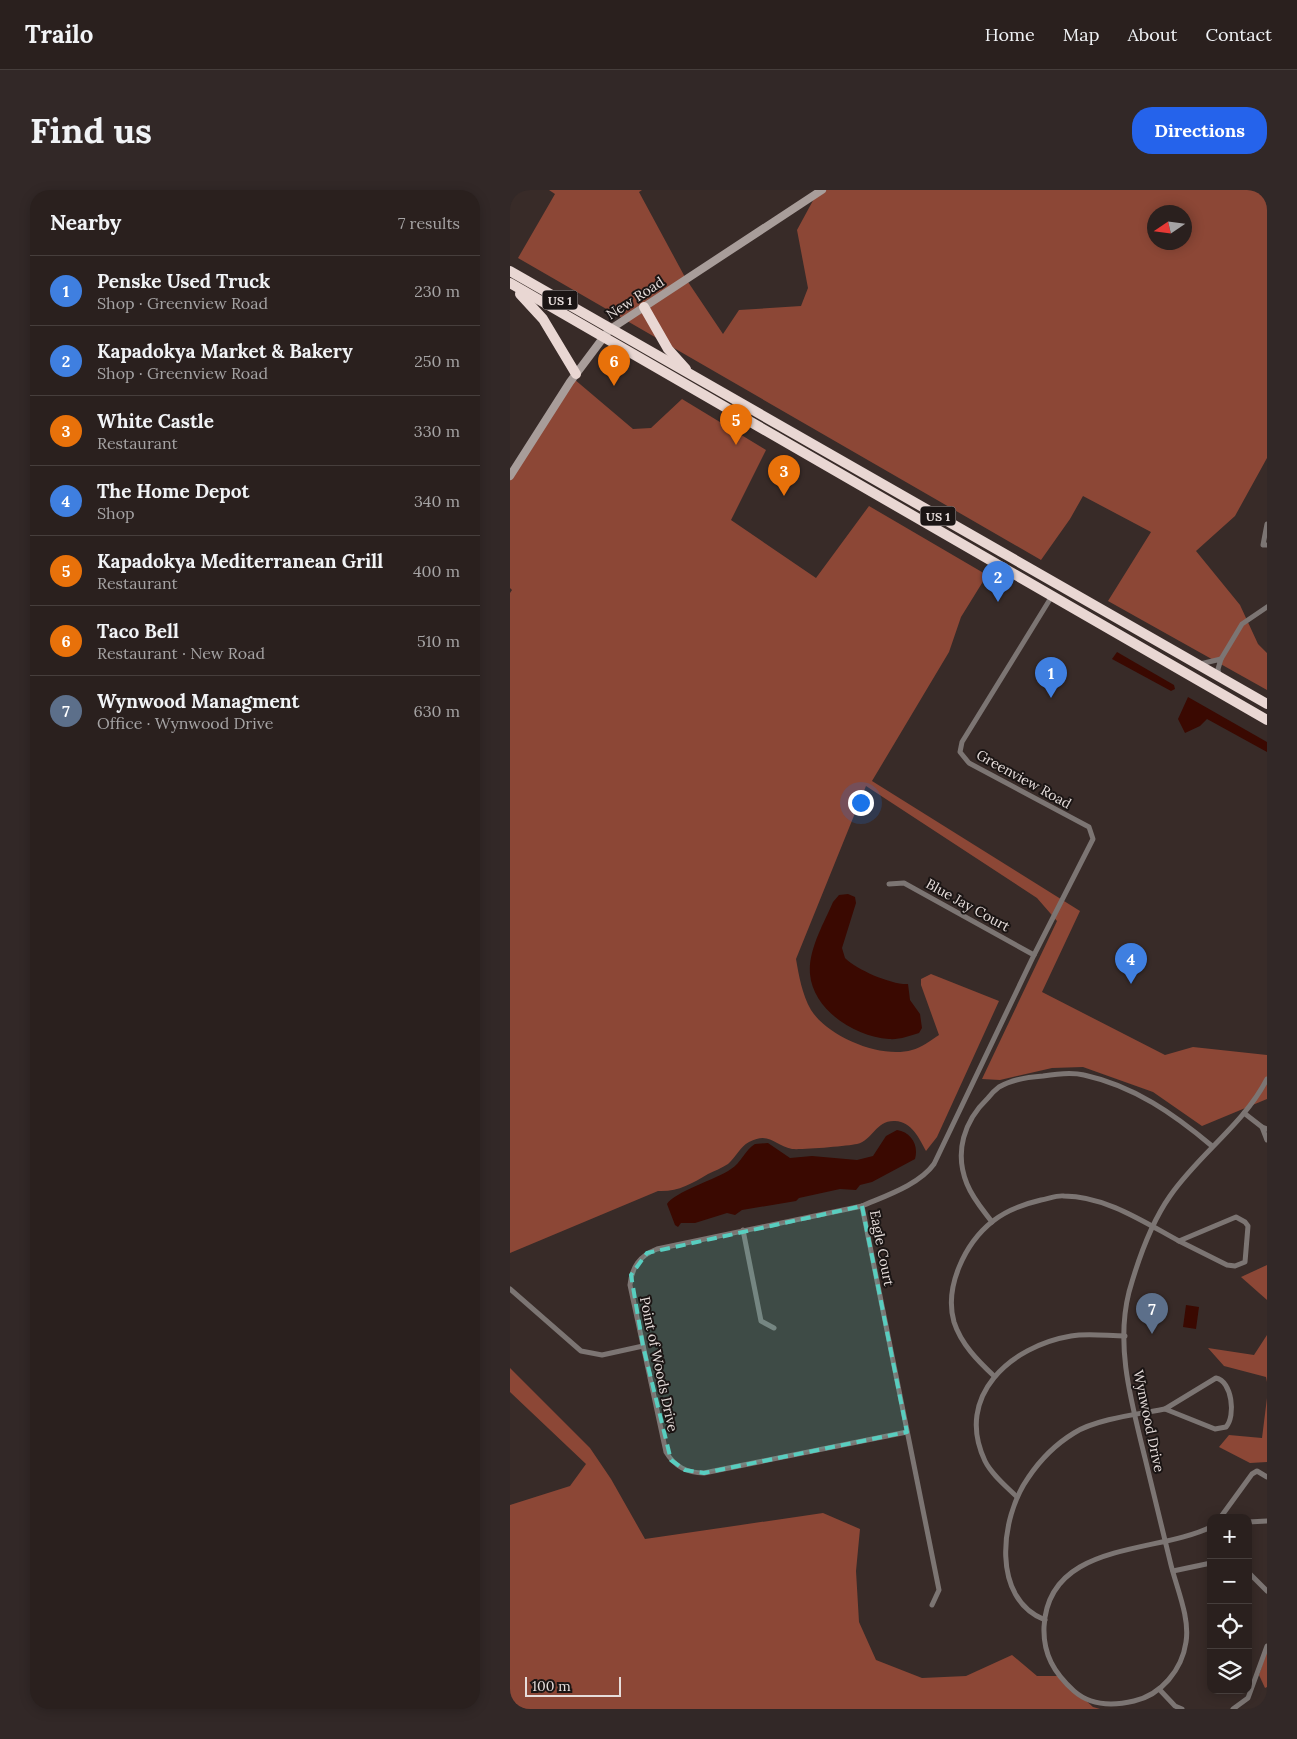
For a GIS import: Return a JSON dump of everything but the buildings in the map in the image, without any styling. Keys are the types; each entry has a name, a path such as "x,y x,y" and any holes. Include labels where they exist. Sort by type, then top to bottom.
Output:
{"highway":[{"name":"US 1","path":"510,272 606,333 1052,596 1267,720"},
{"path":"510,284 537,310 576,374"},
{"name":"US 1","path":"510,284 700,381 1267,704"},
{"path":"644,307 668,349 682,366 700,381"}],"street":[{"name":"New Road","path":"510,476 576,374 606,333 822,190"},
{"path":"1267,524 1264,545 1267,545"},
{"name":"Greenview Road","path":"1034,955 1091,844 1092,834 1089,827 969,763 960,752 961,747 1052,596"},
{"path":"1219,676 1218,669 1221,659 1242,624 1267,607"},
{"path":"1199,664 1221,659"},
{"name":"Blue Jay Court","path":"889,884 904,883 1034,955"},
{"name":"Eagle Court","path":"932,1605 939,1590 862,1206 890,1194 928,1173 1034,955"},
{"path":"992,1222 974,1198 967,1183 962,1165 963,1137 974,1111 998,1088 1015,1081 1049,1075 1083,1074 1152,1101 1180,1119 1212,1146"},
{"name":"Wynwood Drive","path":"1165,1540 1117,1552 1078,1568 1066,1577 1052,1596 1045,1620 1045,1645 1051,1664 1059,1676 1076,1693 1100,1704 1137,1701 1159,1690 1175,1672 1186,1643 1185,1621 1173,1571 1134,1415 1126,1375 1125,1336 1129,1292 1154,1227 1170,1196 1212,1146 1256,1100 1267,1079"},
{"path":"1244,1113 1265,1128 1267,1140"},
{"path":"994,1376 981,1364 961,1339 954,1321 951,1299 956,1274 971,1246 992,1222 1026,1204 1062,1195 1102,1203 1154,1227 1179,1241 1227,1265 1236,1266 1245,1262 1248,1226 1241,1219 1232,1218 1179,1241"},
{"name":"Point of Woods Drive","path":"862,1206 657,1249 648,1253 634,1266 630,1285 666,1452 671,1460 685,1470 704,1473 907,1432"},
{"path":"743,1230 762,1322 774,1328"},
{"path":"510,1289 581,1352 602,1355 643,1346"},
{"path":"1017,1497 985,1462 978,1443 974,1421 976,1409 994,1376 1024,1352 1054,1341 1072,1336 1125,1336"},
{"path":"1045,1620 1025,1610 1019,1603 1011,1585 1008,1567 1007,1533 1017,1497 1027,1478 1046,1455 1075,1432 1134,1415 1166,1409 1216,1378 1224,1380 1227,1385 1231,1417 1226,1427 1215,1430 1166,1409"},
{"path":"1223,1514 1252,1474 1257,1471 1267,1477"},
{"path":"1252,1522 1267,1521"},
{"path":"1165,1540 1207,1527"},
{"path":"1173,1571 1207,1564"},
{"path":"1252,1576 1267,1591"},
{"path":"1233,1709 1248,1698 1267,1646"},
{"path":"1159,1690 1175,1706 1182,1709"}],"highlighted area":[{"path":"862,1206 907,1432 704,1473 685,1470 671,1460 643,1346 631,1275 647,1253"}],"shaded area":[{"path":"549,190 642,190 639,192 686,279 723,334 739,310 801,306 808,288 797,230 816,195 823,190 1267,190 1267,458 1235,516 1196,551 1240,605 1258,644 1267,653 1267,690 1108,601 1151,532 1083,496 1070,519 1041,560 518,258 555,194"},
{"path":"574,379 633,429 651,428 682,399 766,450 731,520 816,578 869,506 987,575 961,617 949,652 872,781 1080,911 1042,992 1165,1055 1193,1047 1267,1055 1267,1099 1202,1126 1153,1092 1083,1067 1052,1068 1000,1080 982,1079 1057,921 1037,898 866,786 796,959 798,972 808,1004 819,1020 842,1037 856,1044 886,1051 899,1052 915,1049 939,1035 921,985 921,979 931,974 999,1001 937,1137 926,1151 918,1136 906,1124 895,1121 883,1124 867,1139 852,1145 792,1149 772,1140 756,1139 743,1147 728,1164 690,1184 678,1189 658,1191 510,1253 510,593 512,590 510,588 510,477"},
{"path":"1117,652 1174,685 1175,689 1171,691 1112,659"},
{"path":"1188,697 1267,742 1267,752 1207,719 1200,726 1185,733 1178,719"},
{"path":"848,894 855,897 856,903 842,948 845,958 850,963 875,976 901,984 908,984 910,1000 920,1014 922,1028 919,1033 893,1039 863,1033 838,1019 827,1010 819,999 813,987 810,974 811,956 833,902 839,895"},
{"path":"897,1130 906,1133 913,1140 916,1149 915,1159 872,1182 860,1185 856,1190 840,1189 799,1198 796,1201 742,1210 735,1215 727,1213 695,1223 681,1223 678,1227 675,1225 667,1204 671,1199 687,1190 731,1169 755,1144 768,1143 790,1158 812,1156 857,1160 873,1156 886,1136"},
{"path":"1267,1265 1267,1300 1241,1277"},
{"path":"1186,1305 1199,1307 1196,1329 1183,1327"},
{"path":"1267,1335 1267,1382 1266,1377 1224,1366 1208,1348 1254,1355"},
{"path":"510,1368 590,1448 611,1479 645,1539 823,1513 860,1529 856,1571 859,1622 876,1660 922,1678 966,1676 1012,1655 1037,1676 1059,1676 1093,1707 1100,1709 510,1709 510,1505 570,1486 586,1464 510,1392"},
{"path":"1267,1398 1267,1462 1250,1463 1219,1447 1229,1435 1262,1438"},
{"path":"1267,1650 1267,1687 1265,1688 1259,1675"}],"place":[{"name":"Taco Bell","path":"614,386"},
{"name":"Kapadokya Mediterranean Grill","path":"736,445"},
{"name":"White Castle","path":"784,496"},
{"name":"Kapadokya Market & Bakery","path":"998,602"},
{"name":"Penske Used Truck","path":"1051,698"},
{"name":"The Home Depot","path":"1131,984"},
{"name":"Wynwood Managment","path":"1152,1334"}]}
